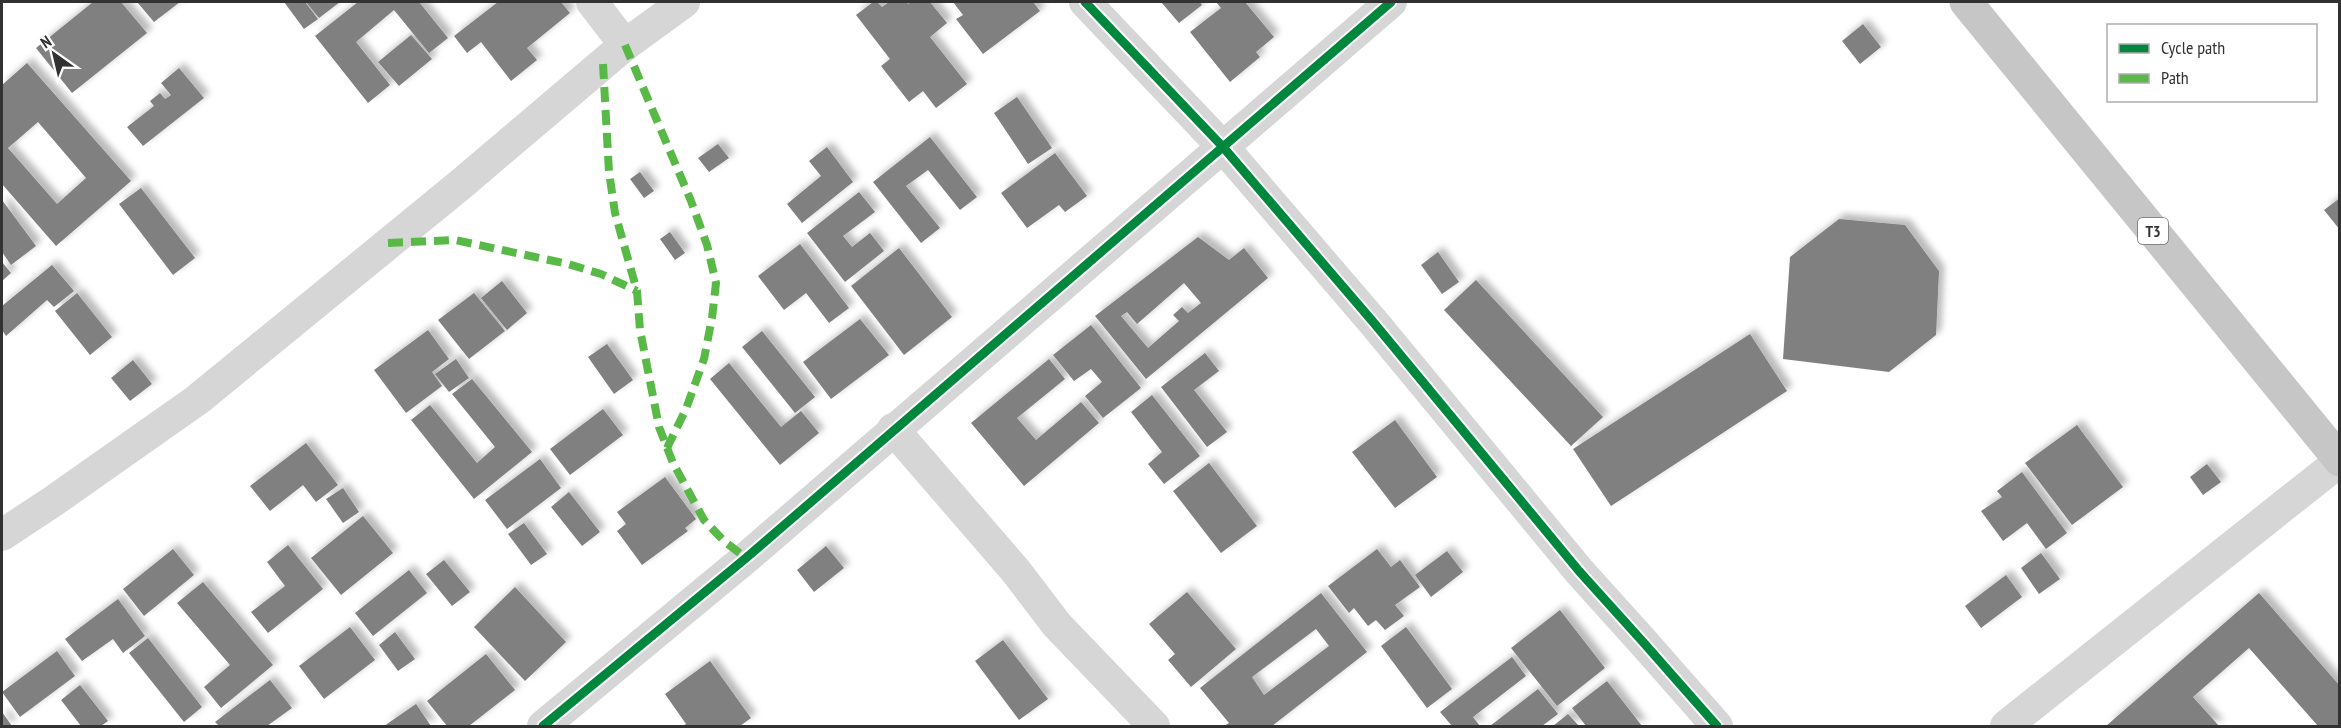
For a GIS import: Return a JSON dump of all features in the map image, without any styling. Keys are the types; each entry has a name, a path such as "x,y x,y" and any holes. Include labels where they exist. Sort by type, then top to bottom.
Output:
{"highway":[{"name":"T3","path":"1966,2 2340,460"}],"street":[{"path":"592,2 625,45"},
{"path":"2,535 197,400 460,185 625,45 684,2"},
{"path":"1085,2 1223,147 1374,323 1579,571 1716,726"},
{"path":"561,721 893,429 1391,2"},
{"path":"893,429 1015,570 1057,625 1154,726"},
{"path":"2006,726 2340,460"}],"building":[{"path":"93,2 121,2 147,33 72,93 36,48"},
{"path":"137,2 180,2 154,22"},
{"path":"284,2 305,2 318,19 304,29"},
{"path":"306,2 340,2 319,18"},
{"path":"358,2 419,2 448,38 429,53 394,10 356,42 390,85 368,103 315,36"},
{"path":"498,2 561,2 570,13 527,48 537,60 511,81 481,42 467,53 454,36"},
{"path":"873,2 877,2 882,7 889,2 907,2 908,4 930,2 947,23 930,37 967,84 936,108 923,91 909,102 881,66 890,59 856,15"},
{"path":"953,2 1033,2 1040,11 983,54 956,19 963,15"},
{"path":"1161,2 1200,2 1202,5 1179,23"},
{"path":"1216,2 1245,2 1274,37 1256,52 1260,57 1230,82 1190,32 1221,8"},
{"path":"1863,24 1881,47 1860,64 1842,41"},
{"path":"411,35 432,59 399,86 378,62"},
{"path":"27,63 131,181 56,246 2,184 2,85","holes":["38,122 86,178 57,204 8,148"]},
{"path":"179,68 204,98 143,146 127,127 154,106 150,101 160,93 165,99 171,95 161,83"},
{"path":"1017,97 1052,148 1028,164 994,113"},
{"path":"930,137 977,197 960,210 928,170 906,186 940,228 921,243 873,182"},
{"path":"718,144 729,158 709,172 698,158"},
{"path":"827,147 853,182 802,223 787,204 821,176 809,161"},
{"path":"1055,153 1087,196 1065,212 1059,205 1027,228 1001,193"},
{"path":"640,172 654,191 644,198 630,179"},
{"path":"141,188 195,258 173,275 119,204"},
{"path":"859,192 875,212 843,236 852,247 870,233 884,251 845,282 807,233"},
{"path":"2340,198 2340,230 2324,210"},
{"path":"2,200 36,246 11,265 2,252"},
{"path":"1839,219 1905,225 1939,271 1936,335 1889,372 1783,359 1790,257"},
{"path":"670,232 685,253 675,260 660,239"},
{"path":"1198,237 1229,260 1244,248 1268,278 1146,379 1095,316","holes":["1184,283 1201,303 1188,313 1182,307 1173,315 1179,321 1148,348 1121,316 1127,312 1137,324"]},
{"path":"800,244 849,308 829,323 806,293 784,310 758,276"},
{"path":"899,248 952,317 904,355 851,286"},
{"path":"1438,252 1459,282 1442,294 1421,265"},
{"path":"2,262 11,273 2,281"},
{"path":"52,265 74,291 54,307 47,300 6,336 2,330 2,306"},
{"path":"1476,280 1603,417 1571,446 1444,310"},
{"path":"502,281 527,313 507,330 481,298"},
{"path":"77,293 112,337 90,355 55,311"},
{"path":"474,293 505,331 469,359 438,320"},
{"path":"860,319 889,355 831,399 803,362"},
{"path":"1091,325 1141,388 1103,418 1085,396 1102,382 1091,369 1074,381 1053,355"},
{"path":"428,330 449,359 432,372 442,386 406,413 374,370"},
{"path":"762,331 815,397 795,413 742,347"},
{"path":"1750,334 1787,391 1611,506 1573,449"},
{"path":"607,344 633,380 614,394 588,357"},
{"path":"1205,353 1219,371 1194,390 1227,432 1207,447 1161,387"},
{"path":"456,359 469,378 449,392 435,374"},
{"path":"1049,359 1065,379 1017,418 1036,440 1081,402 1099,423 1024,486 971,423"},
{"path":"133,360 152,384 130,401 111,378"},
{"path":"729,363 781,427 801,411 819,433 780,465 710,379"},
{"path":"472,379 532,452 474,499 411,420 430,405 477,463 495,447 452,394"},
{"path":"1152,395 1200,456 1164,484 1148,464 1162,452 1131,412"},
{"path":"603,409 623,435 570,475 550,449"},
{"path":"1395,420 1437,477 1395,508 1352,452"},
{"path":"2077,425 2123,487 2072,525 2025,463"},
{"path":"306,443 338,485 316,502 303,485 270,511 250,486"},
{"path":"540,459 561,488 507,529 485,500"},
{"path":"1209,463 1257,526 1221,553 1173,491"},
{"path":"2207,464 2221,482 2203,495 2190,477"},
{"path":"2022,472 2067,533 2046,549 2027,523 2003,541 1981,511 2002,497 1997,491"},
{"path":"665,477 696,519 685,528 688,531 642,565 617,531 626,524 617,512"},
{"path":"343,488 359,512 343,523 326,499"},
{"path":"569,492 600,532 582,546 551,507"},
{"path":"363,516 393,553 341,595 311,558"},
{"path":"524,523 547,554 531,565 508,534"},
{"path":"288,545 323,589 268,633 251,612 285,586 267,562"},
{"path":"826,546 844,568 814,592 797,570"},
{"path":"173,549 194,575 144,616 123,589"},
{"path":"1377,549 1391,567 1400,560 1420,587 1395,605 1404,616 1385,630 1376,620 1368,626 1354,608 1349,613 1328,586"},
{"path":"1447,551 1463,572 1431,597 1415,575"},
{"path":"2041,553 2060,579 2039,594 2021,568"},
{"path":"444,560 470,592 452,606 426,574"},
{"path":"409,570 427,593 373,636 355,613"},
{"path":"2006,575 2022,597 1981,628 1965,606"},
{"path":"203,582 273,665 221,708 204,687 230,665 177,603"},
{"path":"515,587 566,642 525,681 474,627"},
{"path":"1187,592 1236,649 1191,687 1168,660 1175,654 1149,624"},
{"path":"1321,593 1367,652 1272,726 1224,726 1229,723 1200,688","holes":["1316,629 1329,646 1264,695 1252,677"]},
{"path":"2259,593 2340,686 2340,726 2318,726 2249,648 2193,697 2219,726 2106,726"},
{"path":"118,599 145,636 123,653 113,639 82,661 65,639"},
{"path":"1560,610 1605,668 1557,706 1511,648"},
{"path":"350,627 375,660 324,699 299,666"},
{"path":"1406,627 1452,689 1427,708 1381,646"},
{"path":"395,632 415,659 398,671 379,645"},
{"path":"148,638 202,707 184,722 129,653"},
{"path":"1003,640 1048,699 1019,720 975,661"},
{"path":"57,651 75,676 20,717 2,692"},
{"path":"486,654 515,690 469,726 447,726 427,701"},
{"path":"1512,657 1526,676 1473,717 1480,726 1452,726 1440,712"},
{"path":"710,661 751,718 740,726 682,726 686,724 665,694"},
{"path":"270,680 292,708 267,726 219,726 215,722"},
{"path":"1607,681 1642,726 1586,726 1572,708"},
{"path":"80,685 108,721 101,726 81,726 61,700"},
{"path":"1538,689 1558,714 1542,726 1490,726"},
{"path":"416,704 431,726 384,726"},
{"path":"2,712 12,726 2,726"},
{"path":"1568,714 1579,726 1553,726"}],"marked path":[{"path":"625,45 691,201 707,245 716,283 704,359 686,409 667,448"},
{"path":"603,64 609,172 615,213 637,291 640,330 659,427 673,463 704,520 724,541 746,558"},
{"path":"388,243 455,240 568,264 601,274 637,291"}],"cycle path":[{"path":"1085,2 1223,147 1374,323 1579,571 1717,726"},
{"path":"543,726 746,558 1391,2"}]}
